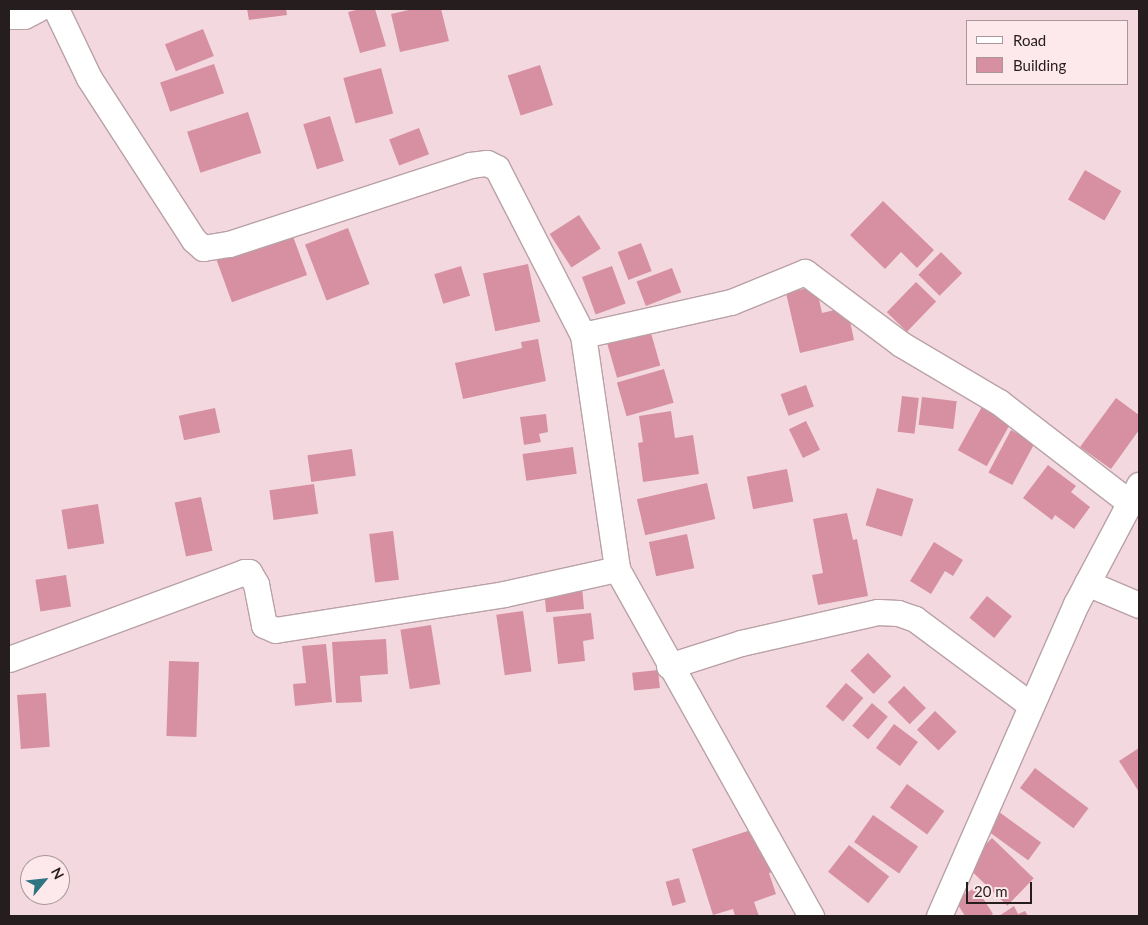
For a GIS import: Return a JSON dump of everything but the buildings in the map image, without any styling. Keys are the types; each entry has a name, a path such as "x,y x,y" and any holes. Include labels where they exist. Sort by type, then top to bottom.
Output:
{"street":[{"path":"9,16 24,16 38,9"},
{"path":"56,9 89,78 194,240 203,248 230,244 470,165 487,163 497,168 583,335 617,569 669,666 811,916"},
{"path":"583,335 731,302 805,272 901,344 999,402 1133,504 1087,583 1031,705 939,916"},
{"path":"9,659 244,572 249,572 256,584 264,624 274,630 504,594 617,569"},
{"path":"1087,583 1139,605"},
{"path":"669,666 750,640 878,612 898,613 915,619 1031,705"}]}
